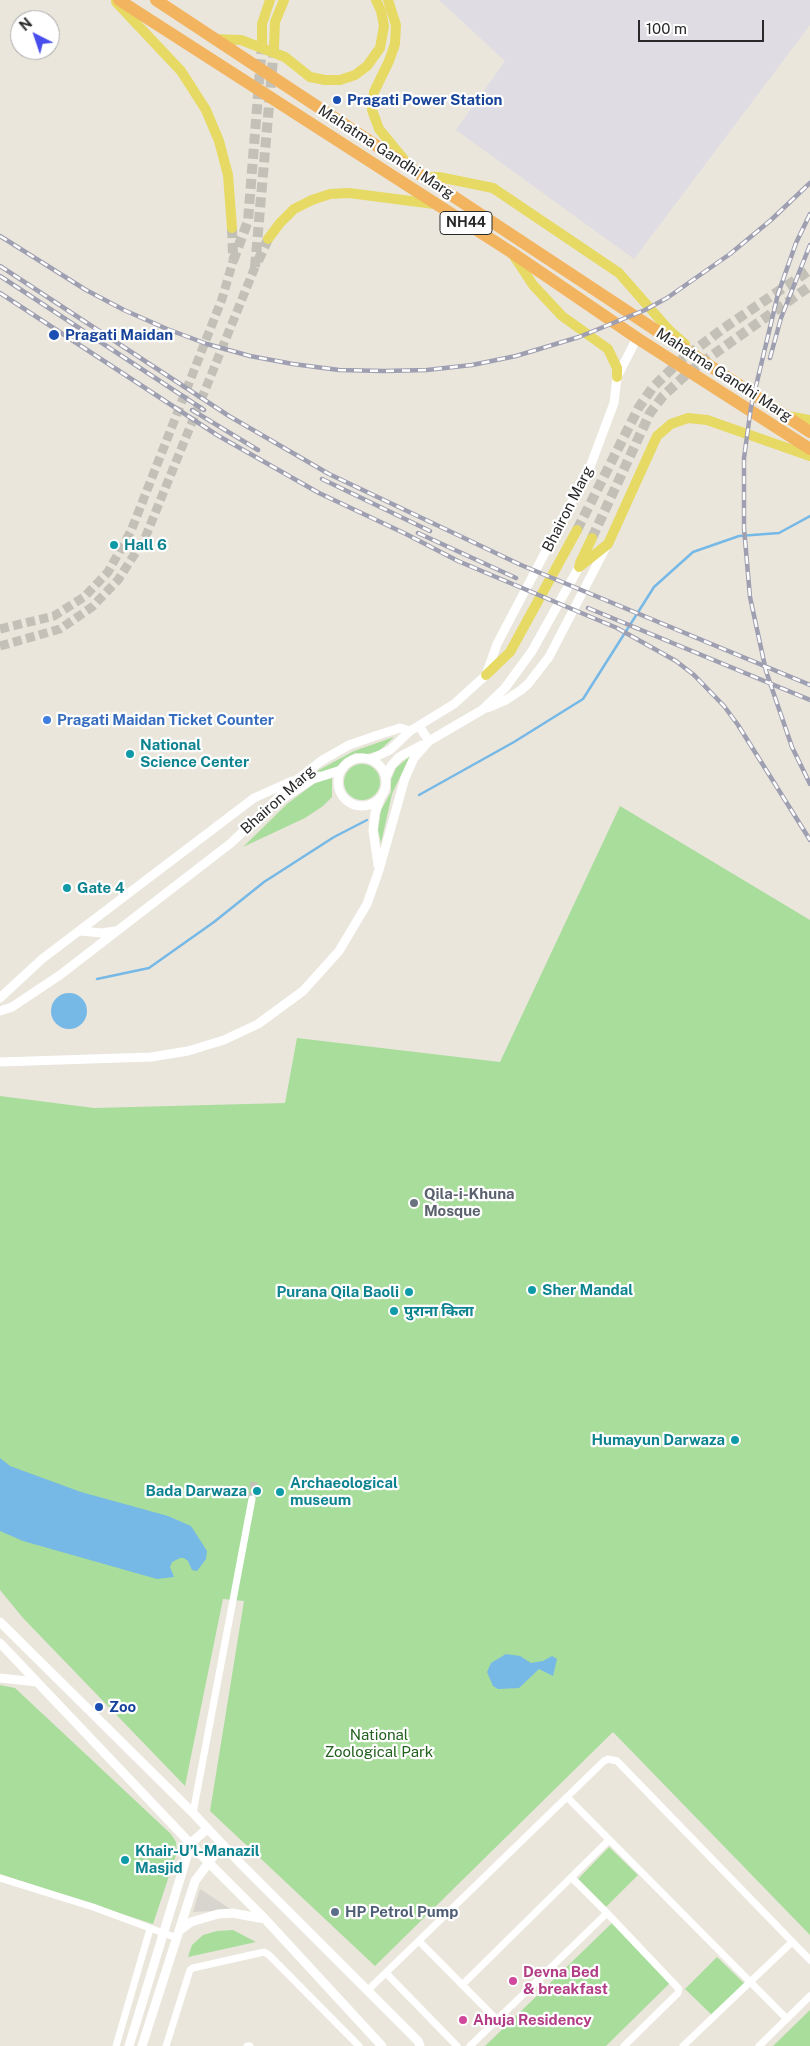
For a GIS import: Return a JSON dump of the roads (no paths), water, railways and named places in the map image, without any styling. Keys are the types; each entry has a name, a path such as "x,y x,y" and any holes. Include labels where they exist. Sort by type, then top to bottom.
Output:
{"highway":[{"name":"Mahatma Gandhi Marg","path":"119,0 511,252 637,338 810,450"},
{"name":"Mahatma Gandhi Marg","path":"156,0 810,432"}],"main road":[{"path":"114,0 176,65 206,110 219,141 228,175 232,228"},
{"path":"262,45 262,24 270,0"},
{"path":"274,47 274,22 284,0"},
{"path":"213,39 241,40 285,57 310,77 332,81 348,78 367,66 380,48 384,26 381,11 376,0"},
{"path":"388,0 396,25 395,44 374,92 372,110 379,129 412,170"},
{"path":"424,178 438,177 493,188 619,273 669,330 710,367"},
{"path":"268,239 294,209 330,194 349,193 437,204"},
{"path":"511,252 533,285 562,316 608,349 617,368 617,377"},
{"name":"Bhairon Marg","path":"0,1012 12,1008 60,975 231,843 299,778 321,761 349,745 400,728 410,732 454,704 486,676 497,644 590,467 614,403 617,377 637,338"},
{"path":"784,416 810,420"},
{"path":"379,870 373,830 375,813 386,787 386,777 391,766 399,758 482,710 506,700 528,684 549,657 608,544 656,436 670,424 688,418 707,420 810,456"},
{"path":"486,676 510,652 577,530"},
{"path":"482,710 504,688 532,651 579,567 592,538"},
{"path":"579,567 608,544"},
{"path":"419,726 430,741"},
{"path":"371,759 390,750 410,732"},
{"path":"0,1062 132,1058 170,1054 206,1046 241,1032 289,1003 328,965 359,920 379,870 409,766 419,751 430,741"},
{"path":"266,810 313,778 340,770 351,760 361,757 371,759 379,764 386,777"},
{"path":"340,770 338,785 341,794 348,802 357,806 368,806 381,797"},
{"path":"0,998 24,974 254,798 299,778"},
{"path":"80,931 102,933 117,931"},
{"path":"0,1622 194,1813 207,1829 420,2044"},
{"path":"0,1643 208,1862 265,1919 382,2046"},
{"path":"0,1678 37,1682"},
{"path":"129,2046 191,1843 207,1829"},
{"path":"142,2046 195,1881 222,1844"},
{"path":"178,1934 191,1922 218,1914 232,1913 265,1919"}],"street":[{"path":"194,1813 252,1499"},
{"path":"368,1990 608,1759 616,1761 810,1960"},
{"path":"567,1797 786,2019"},
{"path":"462,1985 609,1840"},
{"path":"0,1878 93,1907 164,1934 178,1934"},
{"path":"572,1878 679,1988 678,1993 624,2046"},
{"path":"470,2046 607,1913"},
{"path":"116,2046 150,1929"},
{"path":"419,1941 496,2020"},
{"path":"683,2046 792,1942"},
{"path":"166,2046 192,1968 264,1952 358,2046"},
{"path":"386,1973 457,2046"},
{"path":"759,2046 810,1996"}],"water":[{"path":"69,993 76,994 82,998 86,1004 86,1018 82,1024 76,1028 69,1029 62,1028 56,1024 52,1018 51,1011 52,1004 56,998 62,994"},
{"path":"0,1458 10,1466 81,1492 168,1516 191,1526 207,1551 206,1559 197,1571 192,1570 188,1561 180,1558 172,1562 170,1567 174,1577 157,1579 23,1541 0,1531"},
{"path":"506,1654 520,1656 531,1663 543,1661 552,1656 557,1659 553,1676 539,1669 519,1688 498,1689 493,1686 487,1672 491,1663"}],"waterway":[{"path":"419,795 514,742 583,699 654,587 693,552 739,536 779,533 810,516"},
{"path":"97,979 149,968 214,922 264,882 334,837 367,820"}],"tunnel":[{"path":"233,261 248,221 262,45"},
{"path":"255,267 274,47"},
{"path":"232,228 233,255"},
{"path":"258,261 268,239"},
{"path":"0,629 54,616 84,597 108,572 131,531 222,299 233,261"},
{"path":"0,646 60,629 92,607 118,580 145,538 255,267"},
{"path":"577,530 639,407 653,387 681,360 724,328 810,270"},
{"path":"592,538 650,413 663,396 690,371 810,286"},
{"path":"252,1499 254,1482"}],"railway":[{"path":"0,236 86,290 124,310 207,344 250,356 339,370 427,370 472,365 516,356 579,337 645,310 667,298 730,254 771,220 810,183"},
{"path":"810,214 796,243 778,294 751,407 744,458 744,528 750,597 766,671 792,747 810,784"},
{"path":"770,358 781,318 810,245"},
{"path":"0,266 229,416 329,474 521,565 810,685"},
{"path":"0,276 204,410"},
{"path":"0,293 217,435 319,493 458,561 617,628 676,661 694,675 724,706 738,725 810,840"},
{"path":"192,410 258,450"},
{"path":"322,479 430,531"},
{"path":"418,533 516,578"},
{"path":"588,608 810,700"}],"place":[{"name":"Pragati Power Station","path":"337,100"},
{"name":"Pragati Maidan","path":"54,335"},
{"name":"Hall 6","path":"114,545"},
{"name":"Pragati Maidan Ticket Counter","path":"47,720"},
{"name":"National Science Center","path":"130,754"},
{"name":"Gate 4","path":"67,888"},
{"name":"Qila-i-Khuna Mosque","path":"414,1203"},
{"name":"Sher Mandal","path":"532,1290"},
{"name":"Purana Qila Baoli","path":"409,1292"},
{"name":"पुराना किला","path":"394,1311"},
{"name":"Humayun Darwaza","path":"735,1440"},
{"name":"Bada Darwaza","path":"257,1491"},
{"name":"Archaeological museum","path":"280,1492"},
{"name":"Zoo","path":"99,1707"},
{"name":"Khair-U’l-Manazil Masjid","path":"125,1860"},
{"name":"HP Petrol Pump","path":"335,1912"},
{"name":"Devna Bed & breakfast","path":"513,1981"},
{"name":"Ahuja Residency","path":"463,2020"}],"park label":[{"name":"National Zoological Park","path":"379,1744"}]}
